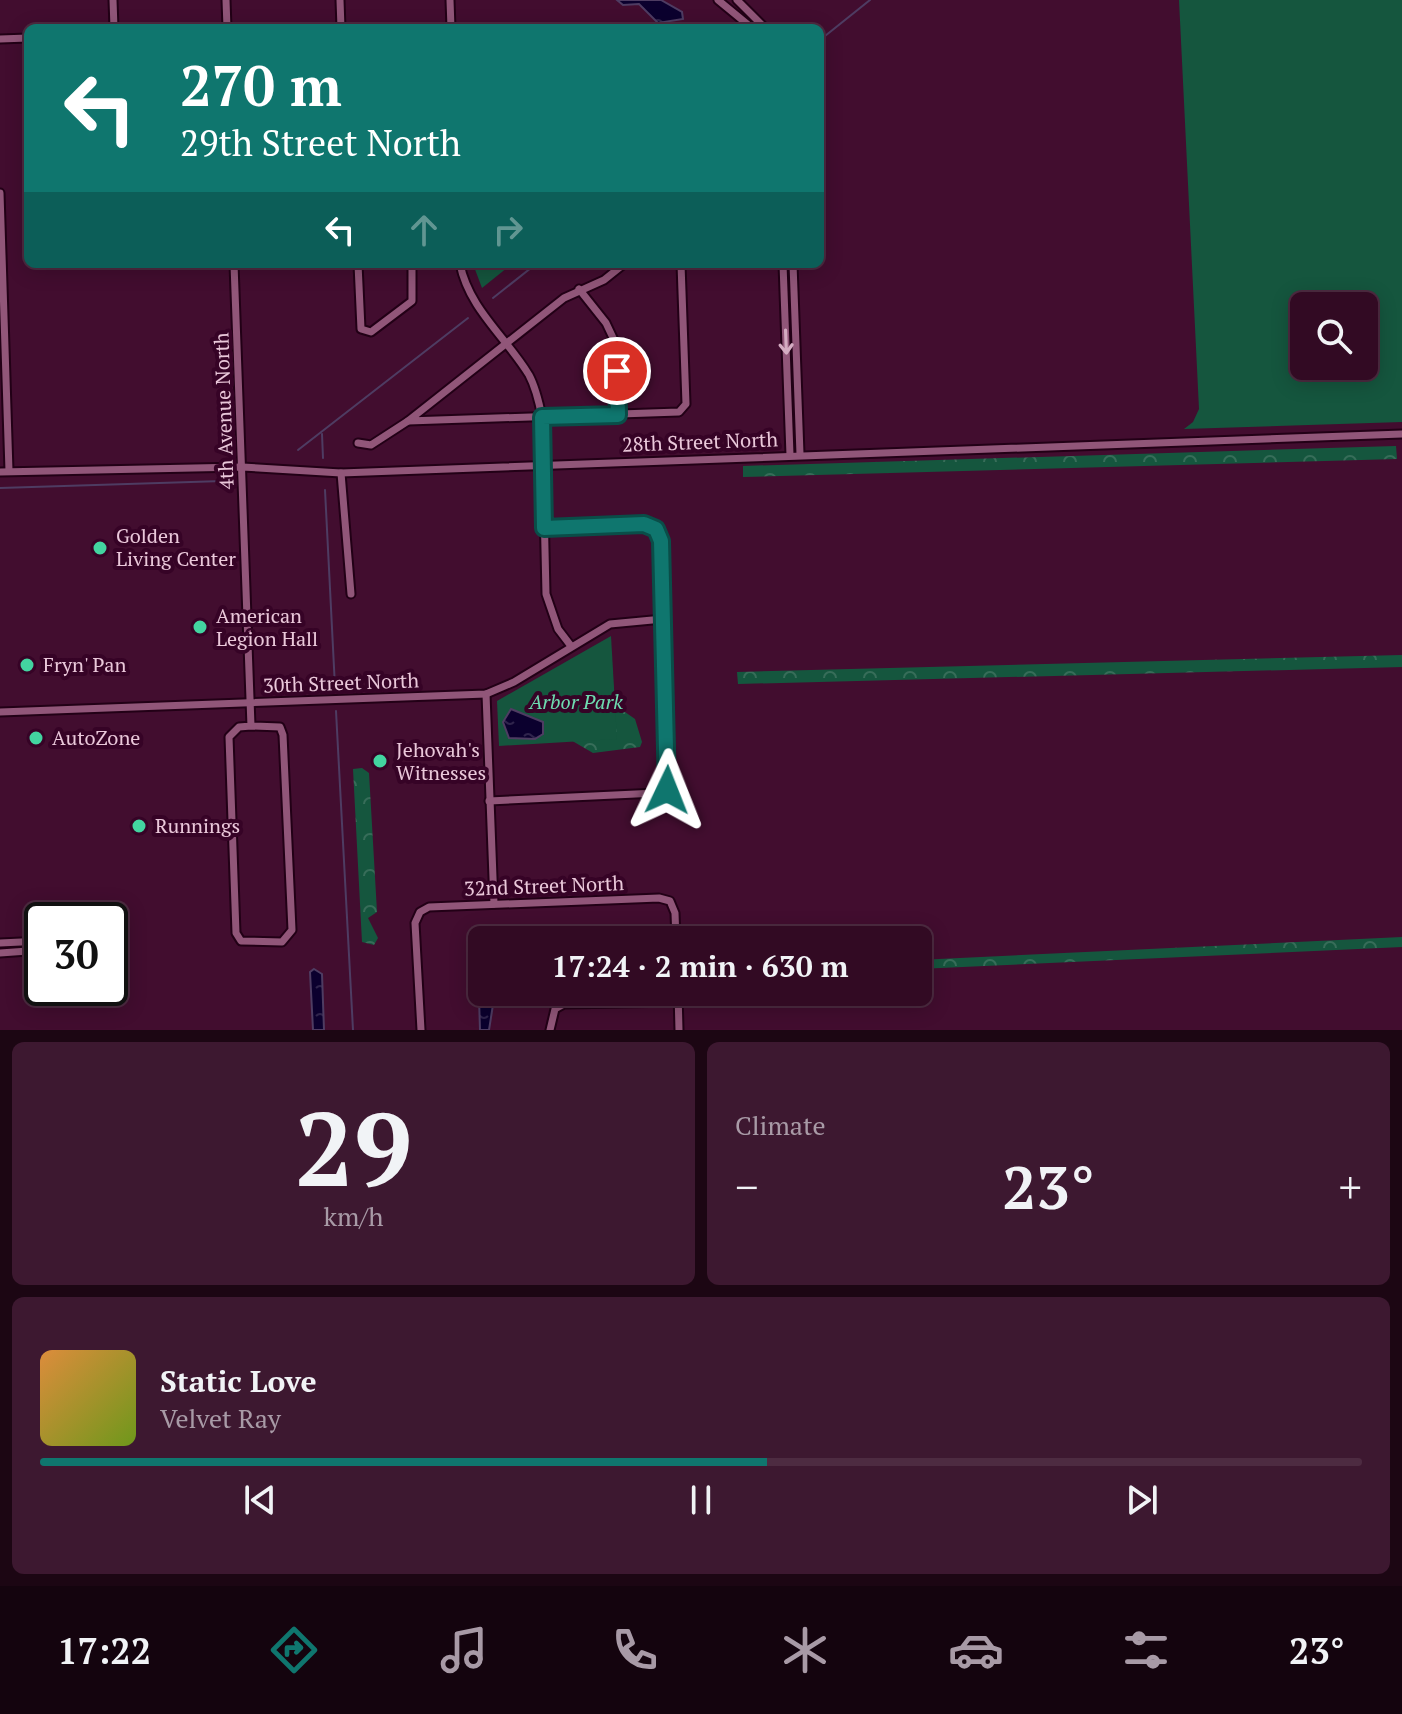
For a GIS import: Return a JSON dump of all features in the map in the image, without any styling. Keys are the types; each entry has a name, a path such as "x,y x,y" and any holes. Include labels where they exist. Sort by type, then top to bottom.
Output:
{"street":[{"path":"113,0 114,24"},
{"path":"226,0 227,24"},
{"path":"340,0 341,24"},
{"path":"450,0 451,24"},
{"path":"718,0 747,24"},
{"path":"737,0 761,24"},
{"path":"0,39 24,38"},
{"path":"0,193 4,472"},
{"name":"4th Avenue North","path":"234,268 251,726"},
{"path":"358,268 361,329 371,332 412,301 412,268"},
{"path":"461,268 466,285 529,375 542,417 546,594 558,629 571,646"},
{"path":"358,443 371,445 408,421 579,289 604,280 619,268"},
{"path":"408,421 674,413 684,408 681,268"},
{"path":"783,268 790,455"},
{"path":"793,268 800,454"},
{"path":"579,289 606,323 614,340 618,415"},
{"name":"28th Street North","path":"4,472 242,467 341,473 1402,434"},
{"path":"341,473 351,594"},
{"path":"489,801 667,790 661,541 656,529 644,524 544,528"},
{"name":"30th Street North","path":"0,712 486,694 514,682 610,624 663,619"},
{"path":"486,694 494,904"},
{"path":"251,726 280,727 283,735 292,930 282,942 249,944 241,941 236,933 229,737 239,727 251,726"},
{"name":"32nd Street North","path":"421,1030 415,923 420,912 429,907 659,898 670,901 675,926"},
{"path":"0,943 24,942"},
{"path":"0,953 24,951"},
{"path":"550,1030 555,1009 560,1006"},
{"path":"678,1006 679,1030"}],"green space":[{"path":"1179,0 1402,0 1402,422 1184,429 1193,422 1199,409"},
{"path":"474,268 507,268 482,288"},
{"path":"1396,446 1397,459 743,477 743,466"},
{"name":"Arbor Park","path":"611,636 617,739 499,746 497,701"},
{"path":"1402,655 1402,667 738,684 737,672"},
{"path":"611,695 615,705 635,719 642,742 640,747 593,753 557,732"},
{"path":"362,768 369,773 377,912 368,918 378,938 374,945 362,942 353,769"},
{"path":"1402,937 1402,947 932,968 932,959"}],"water":[{"path":"617,0 661,0 682,12 683,19 658,23 639,4 623,5"},
{"path":"511,709 543,722 543,734 535,739 509,738 503,722"},
{"path":"314,969 322,974 324,1030 313,1030 310,972"},
{"path":"479,1006 493,1006 489,1030 480,1030"}],"waterway":[{"path":"824,37 870,0"},
{"path":"493,298 531,268"},
{"path":"298,450 468,318"},
{"path":"322,434 323,458"},
{"path":"0,488 223,481"},
{"path":"325,490 335,687"},
{"path":"336,711 353,1030"}],"place":[{"name":"Golden Living Center","path":"100,548"},
{"name":"American Legion Hall","path":"200,627"},
{"name":"Fryn' Pan","path":"27,665"},
{"name":"AutoZone","path":"36,738"},
{"name":"Jehovah's Witnesses","path":"380,761"},
{"name":"Runnings","path":"139,826"}],"route":[{"path":"617,371 618,415 542,417 544,528 644,524 656,529 661,541 667,790"}]}
